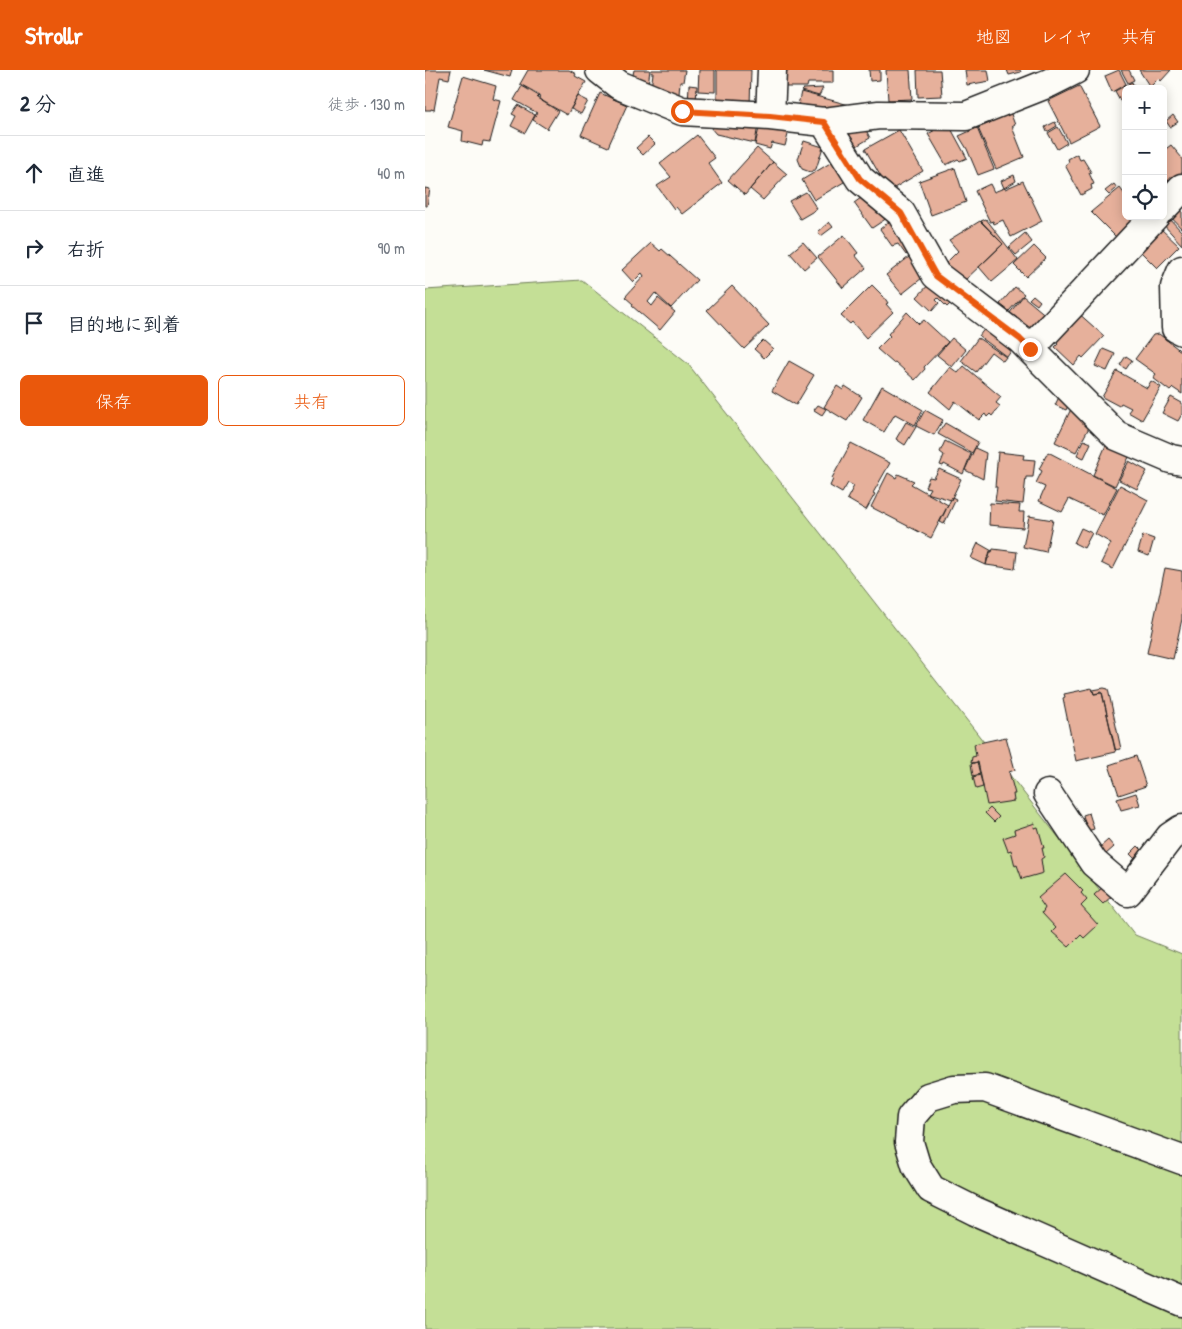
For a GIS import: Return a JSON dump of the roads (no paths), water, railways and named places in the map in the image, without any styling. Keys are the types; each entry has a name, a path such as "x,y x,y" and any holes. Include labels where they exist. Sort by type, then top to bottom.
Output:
{"street":[{"path":"599,70 619,85 682,111 770,116 824,122 879,115 966,116 1049,83 1075,70"},
{"path":"770,116 772,70"},
{"path":"824,122 860,179 901,213 936,276 1020,339 1117,436 1171,459 1182,461"},
{"path":"1167,204 1182,188"},
{"path":"1030,349 1151,220"},
{"path":"1182,270 1175,287 1176,328 1182,331"},
{"path":"1048,794 1094,863 1128,892 1170,837 1182,829"},
{"path":"1182,1160 985,1088 954,1089 927,1096 911,1117 909,1142 916,1165 931,1188 975,1211 1182,1302"}]}
